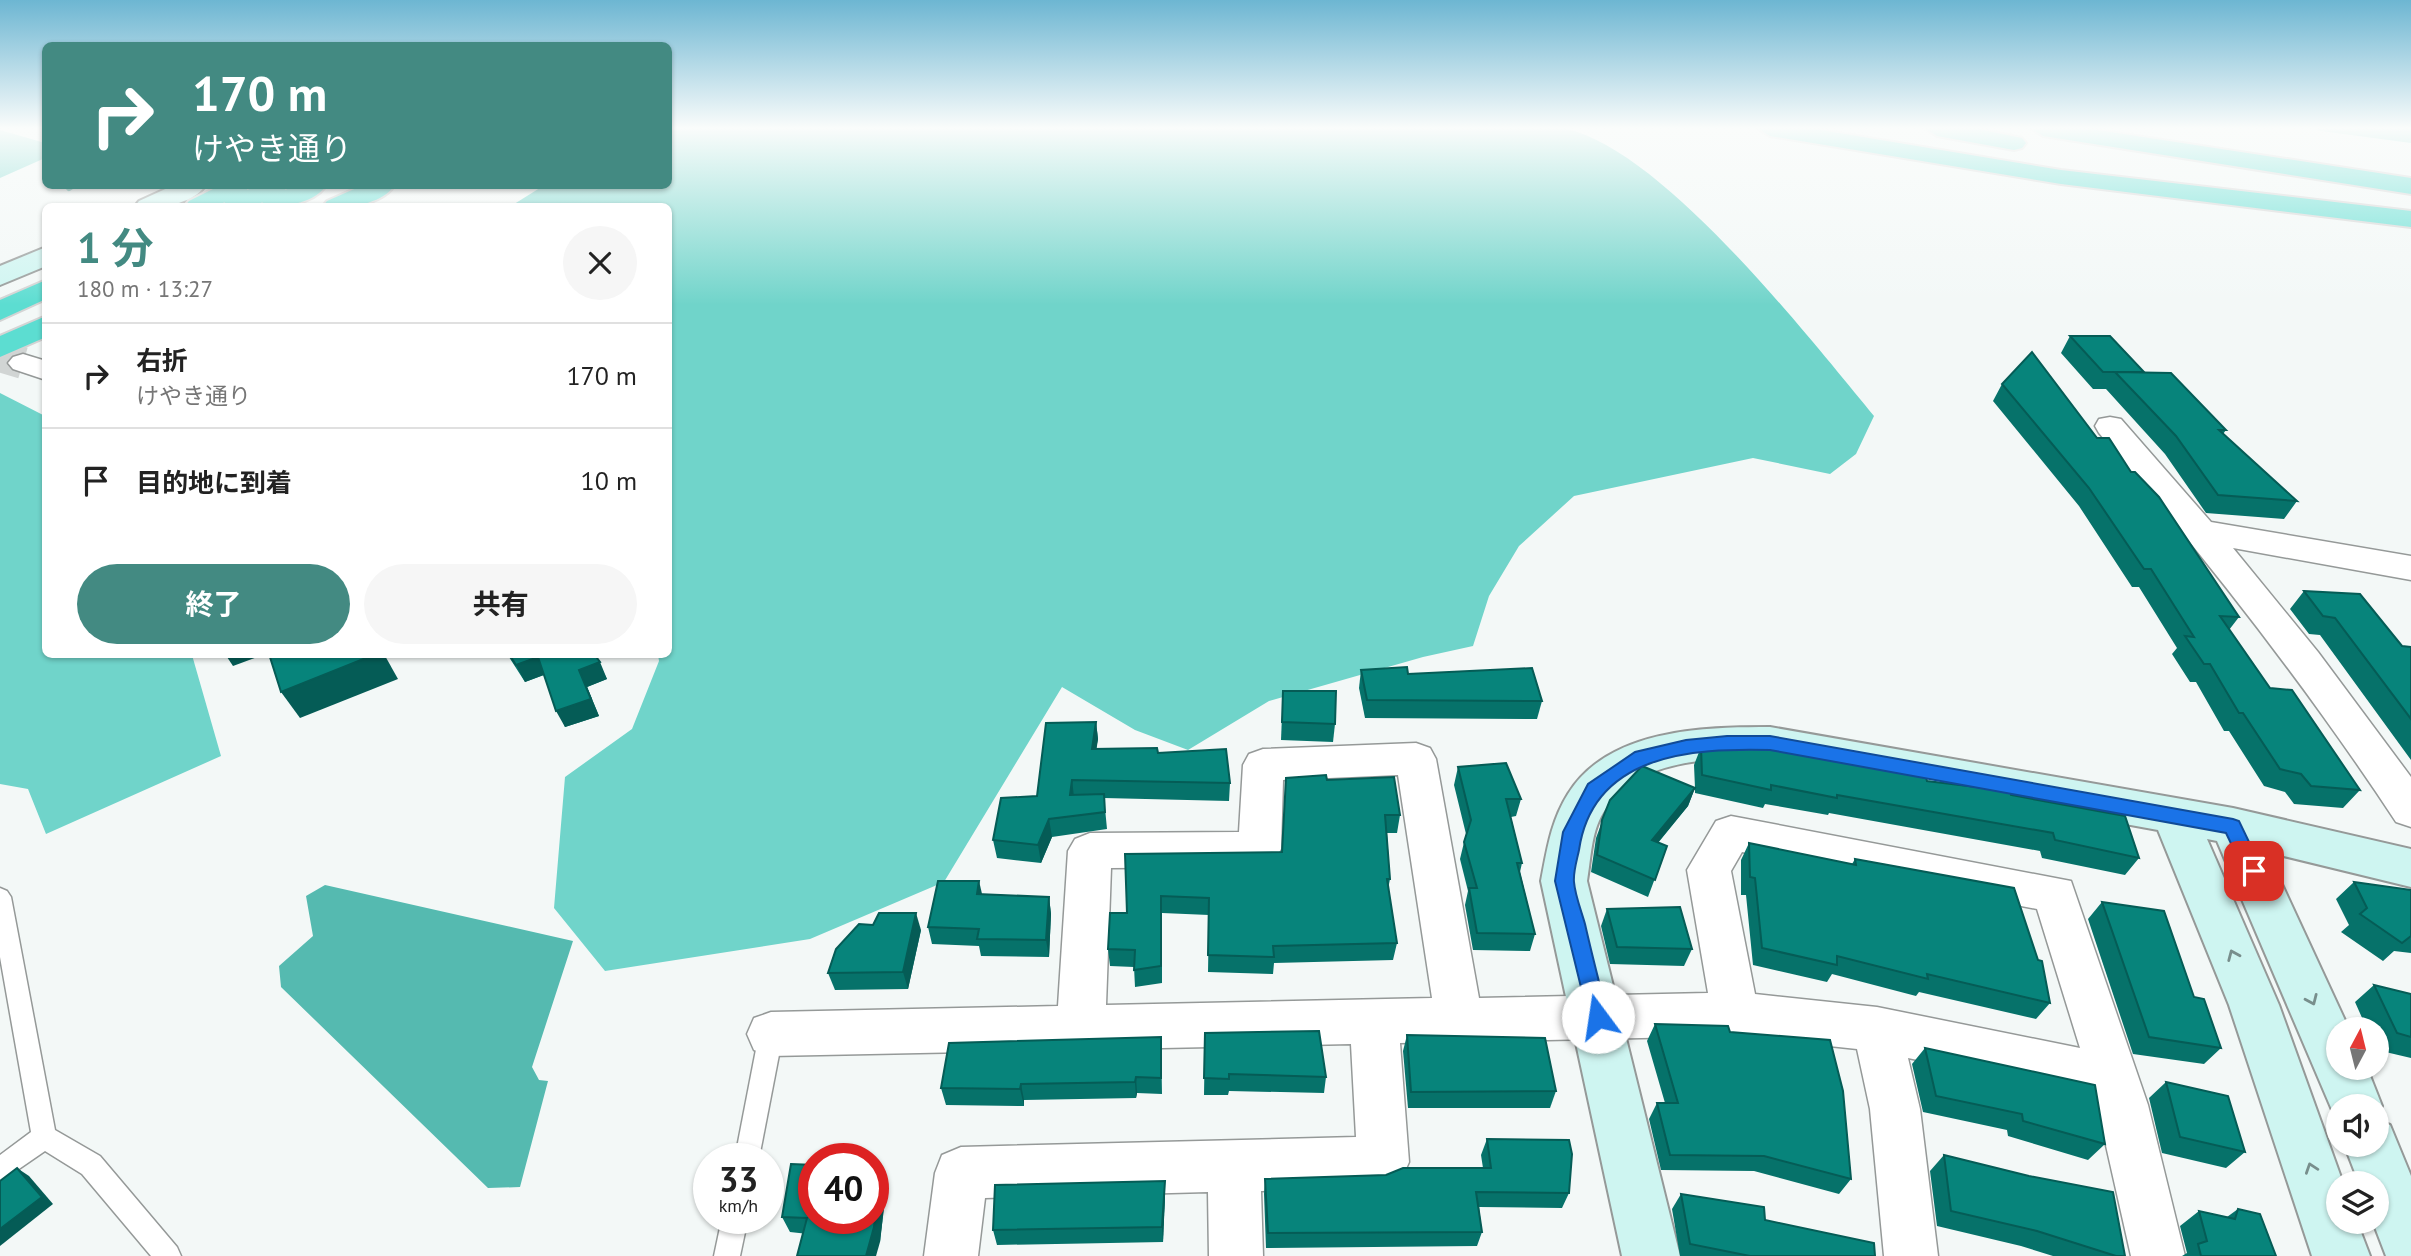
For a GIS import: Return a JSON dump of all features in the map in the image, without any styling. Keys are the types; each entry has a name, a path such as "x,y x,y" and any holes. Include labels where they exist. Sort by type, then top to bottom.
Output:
{"highway":[{"path":"2149,188 2411,219"},
{"path":"2247,188 2411,208"},
{"path":"2281,188 2411,208"},
{"path":"204,203 231,189"},
{"path":"241,203 269,189"},
{"path":"279,203 307,189"},
{"path":"343,203 374,189"},
{"path":"0,311 42,290"},
{"path":"0,326 42,306"},
{"path":"23,358 42,330"}],"street":[{"path":"155,203 185,189"},
{"path":"0,277 42,257"},
{"path":"2110,426 2204,532 2369,747 2411,810"},
{"path":"2204,532 2411,568"},
{"path":"1651,1256 1598,1017 1564,881 1572,832 1595,789 1642,757 1714,744 1770,743 2233,826 2411,868"},
{"path":"1081,1028 1090,852 1259,849 1263,765 1416,759 1458,1020"},
{"path":"2175,817 2254,1006 2341,1256"},
{"path":"2233,826 2326,1034"},
{"path":"1735,1014 1709,870 1731,833 2055,894 2114,1078 2158,1256"},
{"path":"771,1034 1735,1014 1878,1029 2114,1078"},
{"path":"951,1256 961,1173 1383,1162 1374,1021"},
{"path":"1878,1029 1895,1109 1910,1256"},
{"path":"2376,1157 2411,1247"},
{"path":"1234,1166 1236,1256"}],"lane":[{"path":"0,897 44,1137 91,1165 169,1256"},
{"path":"750,1143 771,1034"},
{"path":"0,1170 44,1137"},
{"path":"727,1256 732,1234"}],"shaded area":[{"path":"1664,188 1733,252 1874,416 1856,454 1830,474 1753,458 1574,496 1519,546 1489,596 1473,646 1423,657 1269,701 1188,750 1135,730 1062,687 944,882 810,939 605,971 554,908 565,777 632,729 658,658 672,658 672,203 516,203 538,189"},
{"path":"0,393 42,414 42,658 193,658 221,756 46,834 28,789 0,784"},
{"path":"325,885 573,941 532,1067 539,1080 548,1081 520,1187 488,1188 281,987 279,966 313,936 306,896"}],"building":[{"path":"2070,336 2110,336 2144,372 2103,372"},
{"path":"2032,352 2097,438 2109,438 2131,472 2135,472 2159,497 2239,617 2220,616 2270,688 2292,690 2360,790 2311,786 2301,774 2280,769 2243,713 2239,713 2210,664 2204,664 2185,636 2194,637 2151,569 2144,569 2089,488 2002,384"},
{"path":"2115,372 2171,373 2226,430 2219,430 2297,501 2218,495 2176,436"},
{"path":"2304,591 2360,594 2402,646 2411,647 2411,719 2335,618 2323,616"},
{"path":"270,658 366,658 281,692"},
{"path":"512,658 535,658 516,665"},
{"path":"538,658 597,658 600,662 579,670 591,699 556,711"},
{"path":"1407,667 1408,674 1532,668 1542,701 1367,700 1361,670"},
{"path":"1283,691 1336,691 1335,724 1282,722"},
{"path":"1096,722 1092,749 1157,748 1158,753 1226,749 1230,783 1072,780 1070,795 1104,794 1105,812 1049,819 1038,845 993,840 1001,798 1037,796 1046,723"},
{"path":"1730,744 1926,777 1927,781 2010,791 2011,795 2125,816 2139,858 2055,840 2053,833 1837,795 1837,798 1771,785 1771,790 1702,775 1701,747"},
{"path":"1506,763 1521,799 1506,799 1522,863 1517,863 1535,934 1477,933 1469,888 1477,888 1464,842 1471,820 1458,767"},
{"path":"1642,766 1695,788 1652,840 1667,846 1655,880 1597,855 1602,820 1610,800"},
{"path":"1326,775 1327,780 1394,777 1400,815 1385,815 1390,879 1387,879 1397,943 1273,946 1274,957 1208,955 1209,898 1161,896 1161,966 1134,970 1135,950 1108,949 1110,913 1127,913 1125,854 1282,852 1286,778"},
{"path":"1749,843 1856,865 1855,859 2014,888 2038,960 2042,961 2050,1003 1927,974 1928,979 1837,956 1837,965 1762,948 1755,878 1750,877"},
{"path":"938,881 979,881 977,894 1049,897 1046,940 977,939 979,929 928,927"},
{"path":"2354,882 2411,890 2411,936 2402,943 2360,914 2367,908"},
{"path":"2102,902 2164,911 2194,997 2204,999 2221,1048 2149,1037"},
{"path":"1680,907 1692,949 1617,947 1607,909"},
{"path":"879,913 916,913 903,972 828,973 836,949 859,924 873,925"},
{"path":"2374,985 2411,994 2411,1037 2397,1033"},
{"path":"1655,1024 1728,1026 1730,1032 1830,1040 1843,1091 1851,1179 1764,1156 1670,1155 1657,1103 1678,1103"},
{"path":"1319,1031 1326,1077 1229,1074 1229,1079 1204,1078 1205,1033"},
{"path":"1407,1035 1545,1038 1556,1091 1411,1092"},
{"path":"1161,1037 1161,1078 1136,1077 1135,1082 1021,1084 1020,1089 941,1088 949,1043"},
{"path":"1925,1048 2095,1085 2105,1144 2023,1121 2022,1114 1936,1096"},
{"path":"2166,1082 2228,1096 2245,1152 2180,1137"},
{"path":"1487,1139 1569,1140 1572,1154 1569,1193 1476,1192 1482,1232 1268,1233 1265,1179 1386,1175 1403,1168 1491,1168"},
{"path":"1944,1155 2029,1176 2113,1192 2125,1256 2116,1256 2037,1231 1951,1211"},
{"path":"791,1164 798,1164 798,1218 784,1217"},
{"path":"17,1168 42,1197 0,1229 0,1181"},
{"path":"1165,1181 1162,1227 993,1230 995,1185"},
{"path":"1681,1194 1764,1207 1765,1220 1874,1243 1875,1256 1750,1256 1690,1244"},
{"path":"2238,1209 2260,1214 2276,1256 2201,1256 2198,1244 2207,1241 2199,1211 2235,1219"},
{"path":"803,1234 872,1234 866,1256 797,1256"}],"tunnel":[{"path":"0,356 23,363"}],"route":[{"path":"1598,1017 1564,881 1572,832 1595,789 1615,773 1642,757 1686,747 1727,742 1770,743 2233,826 2254,871"}]}
